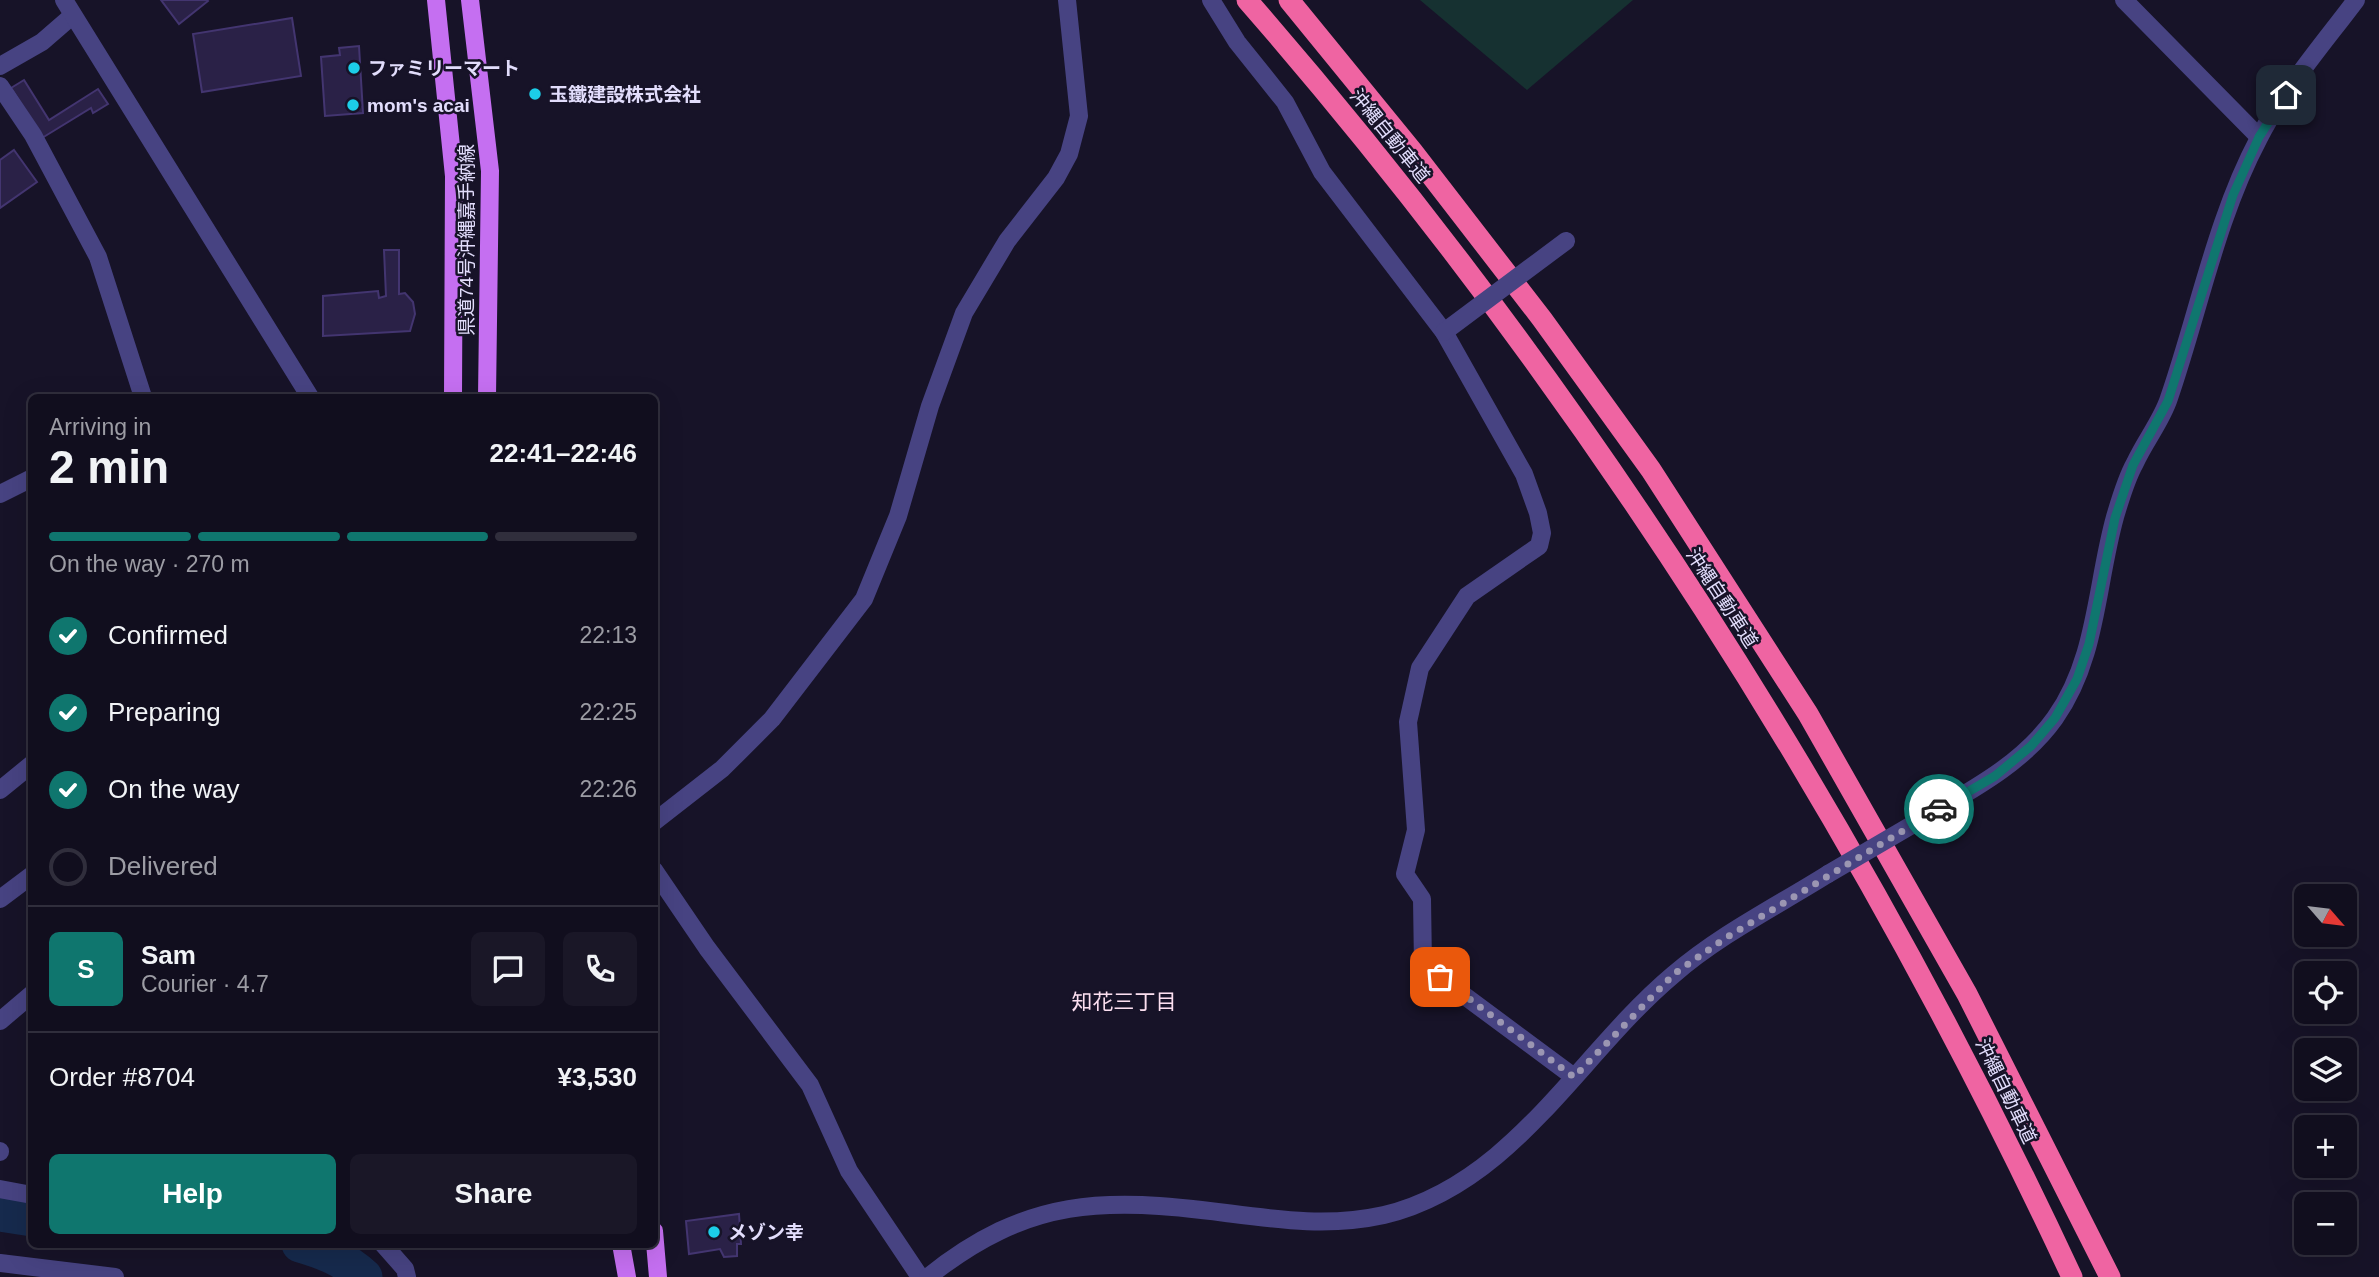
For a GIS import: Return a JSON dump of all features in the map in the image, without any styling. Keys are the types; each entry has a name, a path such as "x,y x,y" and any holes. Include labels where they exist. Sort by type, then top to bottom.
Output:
{"highway":[{"name":"沖縄自動車道","path":"1247,0 1389,169 1626,491 1778,728 1939,1007 2072,1277"},
{"name":"沖縄自動車道","path":"1289,0 1413,152 1542,319 1651,470 1808,714 1967,994 2110,1277"}],"main road":[{"name":"県道74号沖縄嘉手納線","path":"436,0 454,176 453,394"},
{"name":"県道74号沖縄嘉手納線","path":"470,0 490,171 487,394"},
{"path":"622,1248 626,1277"},
{"path":"655,1248 658,1277"}],"street":[{"path":"658,819 722,769 772,719 864,599 898,516 930,406 964,313 1007,241 1056,178 1069,155 1079,116 1067,0"},
{"path":"1211,0 1237,42 1285,102 1322,172 1444,332 1524,474 1542,533 1539,547 1467,596 1420,668 1408,723 1416,830 1405,873 1422,899 1423,965 1574,1077"},
{"path":"2123,0 2259,137"},
{"path":"928,1277 960,1251 1010,1226 1062,1209 1110,1203 1163,1205 1295,1223 1345,1223 1387,1214 1436,1195 1484,1164 1532,1126 1574,1077 1674,974 1828,874 1995,776 2031,746 2055,718 2077,679 2089,644 2115,518 2133,465 2168,401 2233,195 2259,137 2300,74 2356,0"},
{"path":"1,62 42,43 68,8 308,394"},
{"path":"0,86 33,135 98,257 142,394"},
{"path":"1444,332 1566,241"},
{"path":"0,494 28,480"},
{"path":"0,790 28,767"},
{"path":"658,876 707,948 810,1085 849,1171 920,1277"},
{"path":"0,899 28,878"},
{"path":"0,1021 28,997"},
{"path":"0,1189 28,1194"},
{"path":"387,1248 405,1269 407,1277"},
{"path":"0,1263 115,1277"}],"green space":[{"path":"1420,0 1633,0 1527,90"}],"building":[{"path":"161,0 207,0 208,1 179,24"},
{"path":"292,18 301,76 202,92 193,34"},
{"path":"359,46 363,113 325,116 321,57 340,55 339,48"},
{"path":"24,80 49,120 98,89 108,104 93,113 91,108 42,138 11,88"},
{"path":"14,150 37,182 0,208 0,160"},
{"path":"384,250 399,250 399,294 405,293 413,302 415,314 410,331 323,336 323,296 378,291 379,298 386,296"},
{"name":"メゾン幸","path":"739,1214 741,1244 737,1244 737,1256 724,1257 720,1249 689,1254 686,1221"}],"waterway":[{"path":"0,1213 28,1217"},
{"path":"311,1248 334,1256 364,1277"}],"way so far":[{"path":"1440,977 1574,1077 1632,1013 1674,974 1724,939 1828,874 1939,809"}],"place":[{"name":"ファミリーマート","path":"354,68"},
{"name":"玉鐵建設株式会社","path":"535,94"},
{"name":"mom's acai","path":"353,105"},
{"name":"メゾン幸","path":"714,1232"}],"district":[{"name":"知花三丁目","path":"1124,1001"}],"route":[{"path":"1939,809 1995,776 2031,746 2055,718 2077,679 2089,644 2115,518 2133,465 2168,401 2233,195 2259,137 2286,95"}]}
